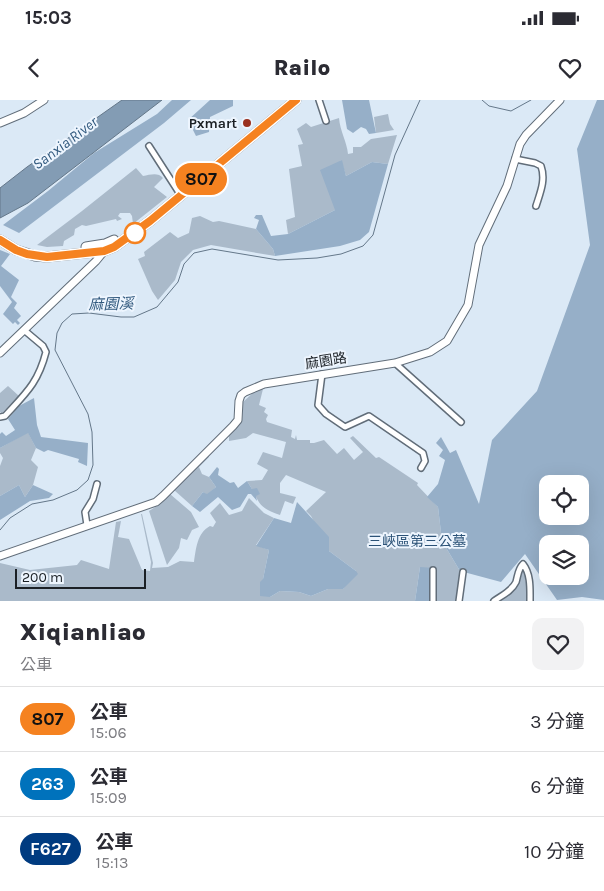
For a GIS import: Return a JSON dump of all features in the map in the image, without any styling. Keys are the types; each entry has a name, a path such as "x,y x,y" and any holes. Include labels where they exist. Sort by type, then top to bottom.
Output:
{"main road":[{"path":"105,247 139,224 289,100"},
{"path":"0,240 35,256 47,257 105,247 131,236 296,100"},
{"path":"0,233 16,247"}],"street":[{"path":"0,123 24,113 44,100"},
{"path":"319,100 326,121"},
{"name":"麻園路","path":"0,556 150,505 163,496 233,426 238,420 239,401 245,392 264,384 395,363 430,352 447,341 468,305 479,245 507,186 520,144 526,135 560,100"},
{"path":"149,146 178,191"},
{"path":"515,159 542,166 544,174 536,206"},
{"path":"0,353 96,261 105,247"},
{"path":"0,417 5,416 36,380 43,364 46,352 43,346 24,330"},
{"path":"395,363 460,422"},
{"path":"322,374 318,405 326,414 345,427 368,416 423,452 425,461 421,468"},
{"path":"87,525 86,512 93,499 97,484"},
{"path":"494,601 509,592 515,584 519,568 524,564 530,586 530,601"},
{"path":"433,570 433,601"},
{"path":"459,601 463,572"}],"green space":[{"path":"388,114 390,124 394,130 376,133 374,117"},
{"path":"339,118 348,154 353,153 353,147 361,147 371,139 397,135 388,164 372,162 346,176 341,160 335,210 288,234 286,220 295,217 289,169 302,166 298,145 303,144 297,129 306,123 311,127"},
{"path":"136,168 143,176 156,174 161,176 163,178 154,187 167,197 133,224 130,213 120,213 118,216 122,219 117,221 116,219 86,226 82,225 75,229 74,235 64,241 63,246 47,247 37,245 82,211"},
{"path":"200,216 213,222 219,221 256,229 273,249 275,256 211,245 193,250 181,262 175,280 158,300 138,259 145,256 144,252 170,232 178,238 189,233 192,218"},
{"path":"8,386 19,396 2,413 0,412 0,393"},
{"name":"三峽區第三公墓","path":"263,389 259,405 266,408 264,412 268,415 267,422 292,430 291,437 295,439 296,435 297,440 310,440 310,443 324,440 337,454 344,448 354,460 363,452 350,438 353,436 376,458 379,457 418,483 417,485 438,507 442,541 460,571 457,601 434,601 420,567 415,601 0,601 0,563 30,570 77,565 81,560 109,569 116,522 121,521 118,537 129,539 142,570 150,571 151,562 141,514 153,563 152,568 168,567 180,561 194,562 202,533 210,526 213,527 216,522 210,513 220,503 229,515 242,511 249,498 264,513 274,518 256,545 269,550 263,579 270,597 280,591 299,592 311,596 328,589 343,589 356,571 329,551 311,516 306,511 326,492 286,475 280,483 280,493 296,497 293,504 285,501 280,515 266,509 259,502 247,481 262,480 268,470 257,464 263,452 282,458 286,442 253,433 246,438 229,441 229,436 242,421 243,402 255,391"},
{"path":"28,432 36,448 31,460 38,467 33,485 25,497 19,485 0,496 0,466 3,458 0,448"},
{"path":"208,455 209,457 199,467 202,474 209,477 216,487 207,495 203,492 192,506 174,490"},
{"path":"170,494 191,512 199,527 192,530 187,540 181,538 179,548 167,565 149,511"},
{"path":"524,570 529,601 496,601 516,589 520,573"}],"shaded area":[{"path":"172,100 191,100 164,123 19,233 3,225 94,153 157,114"},
{"path":"210,100 233,100 233,106 210,117 209,132 196,136 188,120"},
{"path":"342,100 369,100 376,133 369,134 366,129 361,127 353,133 347,129"},
{"path":"597,100 604,100 604,600 582,597 557,600 547,585 589,585 589,535 539,535 539,574 525,554 501,582 460,571 442,541 438,507 427,497 438,484 445,460 439,456 443,450 436,443 441,437 450,453 456,450 479,504 492,440 537,391 590,245 577,149"},
{"path":"342,160 346,176 372,162 388,164 369,232 360,240 340,246 275,256 273,249 256,229 259,220 254,218 256,215 262,215 271,236 288,234 335,210 320,170"},
{"path":"0,250 10,254 1,266 19,280 11,297 17,303 14,308 21,316 17,320 20,323 18,325 15,322 13,324 3,314 12,302 0,286"},
{"path":"34,398 37,425 41,437 88,443 87,466 78,462 79,459 48,450 44,452 36,448 28,433 0,448 0,434 2,432 6,436 15,430 8,419 19,406"},
{"path":"217,467 219,469 218,475 230,483 234,482 238,488 247,481 252,489 257,488 260,494 256,496 257,501 251,494 248,494 240,507 232,510 218,497 200,512 192,506 203,492 207,494 216,487 209,477"},
{"path":"19,485 25,497 33,485 53,494 49,498 30,501 0,520 0,496"},
{"path":"297,502 329,537 329,551 358,574 343,589 328,589 311,596 299,592 280,591 270,597 260,596 260,582 263,579 269,550 256,546 274,518 291,523"},
{"path":"420,567 435,568 434,601 415,601"}],"water":[{"name":"Sanxia River","path":"122,100 162,100 28,203 0,218 0,188"}],"waterway":[{"name":"麻園溪","path":"0,530 10,518 32,504 53,500 77,490 88,480 93,465 92,432 88,414 55,350 57,333 62,323 72,314 89,313 134,317 157,307 178,282 184,264 194,253 212,249 278,260 317,258 341,254 363,246 373,235 395,155 420,100"},
{"name":"麻園溪","path":"482,100 489,106 511,111 531,100"}],"bus line":[{"name":"807","path":"0,240 16,250 27,254 47,257 104,251 114,247 150,221 296,100"}],"place":[{"name":"Pxmart","path":"247,123"}]}
